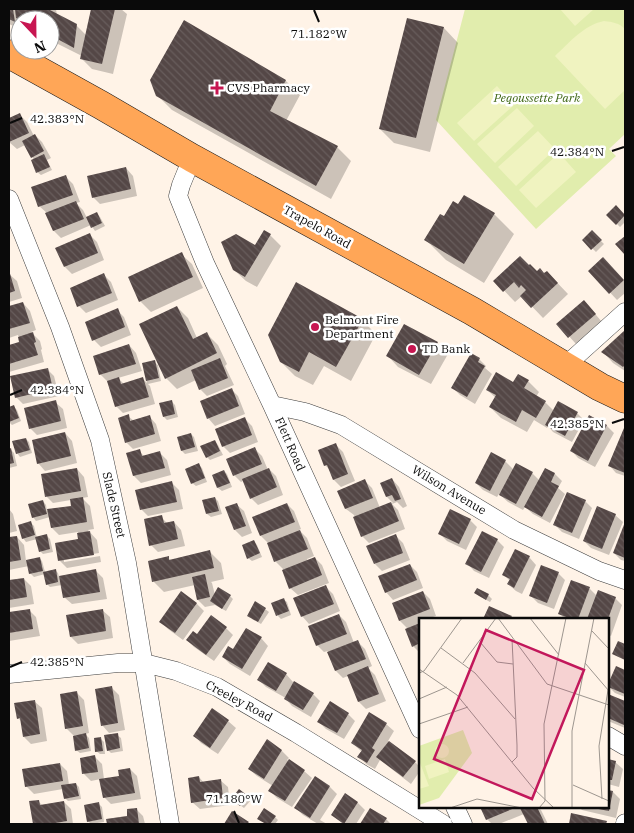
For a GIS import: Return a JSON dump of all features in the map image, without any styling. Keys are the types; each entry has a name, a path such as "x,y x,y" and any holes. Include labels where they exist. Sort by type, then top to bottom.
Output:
{"main road":[{"name":"Trapelo Road","path":"9,54 192,158 472,311 600,387 625,399"}],"street":[{"name":"Flett Road","path":"192,158 178,196 204,263 415,704 419,724"},
{"name":"Slade Street","path":"9,199 60,326 100,440 127,563 170,824"},
{"path":"565,366 625,312"},
{"name":"Wilson Avenue","path":"272,405 306,412 341,425 514,530 599,571 625,580"},
{"name":"Creeley Road","path":"9,674 118,663 144,663 176,671 217,687 296,733 443,824"},
{"path":"609,737 625,746"},
{"path":"455,808 463,824"}],"green space":[{"name":"Peqoussette Park","path":"465,9 625,9 625,134 609,149 616,156 536,229 436,120"},
{"path":"560,9 594,9 575,26"},
{"path":"604,21 616,23 625,29 625,90 605,109 555,56 584,30"},
{"path":"497,86 514,105 474,141 457,123"},
{"path":"517,108 534,126 495,163 477,144"},
{"path":"538,131 555,149 516,186 498,167"},
{"path":"559,153 576,172 536,208 519,190"}],"building":[{"path":"15,9 50,10 15,10"},
{"path":"91,9 115,9 102,64 80,59"},
{"path":"60,15 77,24 74,48 60,40"},
{"path":"407,18 444,27 416,138 379,129"},
{"name":"CVS Pharmacy","path":"184,20 286,80 270,111 338,146 316,186 156,96 150,80"},
{"path":"20,113 29,133 9,142 9,118"},
{"path":"35,134 44,151 31,158 22,141"},
{"path":"44,154 50,167 36,173 31,160"},
{"path":"126,167 131,189 92,198 87,176"},
{"path":"66,175 73,195 38,207 31,187"},
{"path":"464,195 495,213 464,264 424,240 440,214 444,216 453,201 458,204"},
{"path":"76,201 84,219 53,231 45,213"},
{"path":"616,205 625,215 616,225 606,215"},
{"path":"97,212 102,223 91,228 86,217"},
{"path":"264,230 271,234 245,277 233,270 221,242 236,234 255,245"},
{"path":"592,230 602,240 591,250 582,240"},
{"path":"90,233 98,253 64,267 55,248"},
{"path":"625,236 625,255 615,244"},
{"path":"182,252 193,277 139,302 128,277"},
{"path":"520,256 537,271 540,268 544,273 547,271 558,283 531,308 520,296 526,290 521,285 519,288 514,282 503,292 493,281"},
{"path":"603,257 624,280 609,294 588,271"},
{"path":"9,270 15,291 9,293"},
{"path":"104,273 112,293 77,307 70,288"},
{"name":"Belmont Fire Department","path":"296,282 363,319 336,367 309,352 299,372 280,362 268,335"},
{"path":"584,300 596,314 568,338 556,324"},
{"path":"23,302 30,323 9,329 9,306"},
{"path":"177,306 193,339 207,332 217,353 165,379 139,324"},
{"path":"118,308 125,327 92,341 85,322"},
{"name":"TD Bank","path":"404,324 438,342 419,375 386,356"},
{"path":"625,330 625,365 623,367 601,352"},
{"path":"33,332 38,355 9,364 9,345 19,342 18,337"},
{"path":"129,344 136,364 99,375 93,356"},
{"path":"471,353 480,358 478,362 485,366 467,397 451,388"},
{"path":"220,358 228,378 199,390 191,370"},
{"path":"155,360 159,378 146,381 142,363"},
{"path":"48,368 53,389 15,398 10,376"},
{"path":"496,372 513,382 518,374 529,380 524,388 546,401 536,418 522,410 516,422 489,407 496,395 486,390"},
{"path":"119,377 121,384 143,377 149,397 115,407 107,381"},
{"path":"232,388 239,406 207,419 200,401"},
{"path":"56,400 61,421 29,429 24,408"},
{"path":"172,400 175,414 163,417 159,403"},
{"path":"558,401 578,412 565,436 545,425"},
{"path":"14,405 19,418 9,422 9,407"},
{"path":"129,414 130,421 150,415 155,434 125,443 118,418"},
{"path":"589,415 607,425 588,461 570,451"},
{"path":"245,417 252,435 222,447 215,429"},
{"path":"625,428 625,473 608,466"},
{"path":"65,432 71,456 37,464 32,440"},
{"path":"191,433 195,447 181,451 177,437"},
{"path":"26,438 30,450 16,454 12,441"},
{"path":"215,440 220,451 206,458 200,446"},
{"path":"336,443 348,474 333,480 327,465 324,466 318,450"},
{"path":"255,447 262,464 233,476 226,459"},
{"path":"11,448 14,463 9,464 9,449"},
{"path":"140,449 142,456 160,451 165,468 133,476 126,453"},
{"path":"491,452 506,460 490,491 475,483"},
{"path":"199,463 205,478 191,484 185,469"},
{"path":"516,463 533,472 516,504 499,495"},
{"path":"77,468 81,491 45,497 41,474"},
{"path":"269,468 277,487 250,499 242,479"},
{"path":"545,468 555,473 551,482 559,486 542,517 524,507"},
{"path":"224,470 230,483 217,488 212,475"},
{"path":"392,478 401,499 395,501 392,495 386,497 380,483"},
{"path":"365,479 373,498 345,509 337,491"},
{"path":"172,481 177,502 140,510 135,490"},
{"path":"567,492 586,500 572,533 553,525"},
{"path":"83,497 87,522 51,528 47,509 71,506 70,499"},
{"path":"215,497 219,511 206,514 202,500"},
{"path":"43,500 47,514 32,518 28,504"},
{"path":"391,502 399,521 361,537 353,517"},
{"path":"237,503 246,526 234,530 225,507"},
{"path":"287,503 295,522 260,536 252,517"},
{"path":"597,506 616,514 602,549 583,541"},
{"path":"450,509 471,519 459,544 438,534"},
{"path":"162,515 164,523 174,521 178,539 149,546 144,519"},
{"path":"31,521 35,535 22,539 18,525"},
{"path":"625,522 625,558 613,553"},
{"path":"300,530 308,549 274,562 267,543"},
{"path":"90,531 94,555 58,561 55,543 78,539 77,533"},
{"path":"482,531 498,539 481,572 465,564"},
{"path":"47,534 50,549 39,552 35,537"},
{"path":"396,534 403,553 374,564 366,546"},
{"path":"17,536 21,560 9,562 9,537"},
{"path":"254,540 260,553 247,559 242,545"},
{"path":"515,549 530,556 514,588 507,584 510,579 502,575"},
{"path":"210,550 214,568 152,582 148,561 169,556 169,560"},
{"path":"40,557 43,571 29,574 26,560"},
{"path":"315,557 322,575 289,589 282,570"},
{"path":"410,564 417,580 385,593 378,576"},
{"path":"541,565 559,572 547,603 529,596"},
{"path":"56,569 58,582 46,585 43,572"},
{"path":"96,569 100,592 63,598 59,576"},
{"path":"205,574 210,597 197,600 192,577"},
{"path":"24,578 27,597 9,600 9,580"},
{"path":"571,580 590,587 578,618 569,618 558,614"},
{"path":"326,585 334,604 301,617 293,598"},
{"path":"218,587 231,595 222,609 210,601"},
{"path":"477,588 489,594 486,600 474,593"},
{"path":"598,590 616,597 608,618 587,618"},
{"path":"181,591 197,603 175,633 159,622"},
{"path":"423,591 430,609 399,621 392,603"},
{"path":"284,598 289,611 276,616 271,603"},
{"path":"255,601 266,608 258,622 247,616"},
{"path":"489,606 512,616 511,618 483,618"},
{"path":"30,609 33,629 9,633 9,612"},
{"path":"103,609 106,631 70,637 66,615"},
{"path":"339,614 347,634 316,646 308,626"},
{"path":"211,615 227,627 206,655 186,640 193,631 197,634"},
{"path":"419,623 419,644 412,647 405,629"},
{"path":"246,628 262,637 242,669 222,657 228,646 233,649"},
{"path":"358,640 366,659 335,671 327,652"},
{"path":"618,641 625,644 625,660 612,654"},
{"path":"268,662 287,673 276,691 257,680"},
{"path":"368,666 379,694 358,702 347,675"},
{"path":"616,666 625,670 625,694 609,687 609,682"},
{"path":"294,681 314,693 303,710 284,699"},
{"path":"112,686 118,723 101,726 95,689"},
{"path":"77,691 83,726 65,729 60,694"},
{"path":"609,694 625,701 624,725 609,718"},
{"path":"35,700 40,734 23,737 20,718 17,719 14,703"},
{"path":"330,701 349,713 337,733 317,722"},
{"path":"212,708 229,720 210,748 193,736"},
{"path":"369,712 387,723 372,748 375,750 367,763 357,757 362,750 351,743"},
{"path":"86,733 89,748 75,751 73,736"},
{"path":"118,733 120,748 107,751 104,735"},
{"path":"101,737 103,751 95,752 94,738"},
{"path":"267,739 282,750 264,779 248,769"},
{"path":"389,741 416,761 403,777 376,757"},
{"path":"95,755 98,772 82,774 80,758"},
{"path":"289,759 305,770 285,801 268,791"},
{"path":"609,759 616,761 612,780 609,780"},
{"path":"60,763 63,781 25,787 22,769"},
{"path":"130,768 135,793 103,798 99,779 119,776 118,770"},
{"path":"199,776 200,782 221,779 223,798 191,803 188,778"},
{"path":"315,776 330,786 310,818 294,808"},
{"path":"76,783 79,796 64,799 61,785"},
{"path":"239,789 248,796 240,806 231,799"},
{"path":"609,790 613,791 609,811 593,808 609,808"},
{"path":"345,793 358,802 344,824 331,815"},
{"path":"39,800 40,805 64,801 67,821 33,824 29,801"},
{"path":"99,802 102,819 87,822 84,805"},
{"path":"137,808 139,824 107,824 106,819 127,816 127,809"},
{"path":"264,808 276,816 270,824 257,819"},
{"path":"370,808 387,818 383,824 360,824"},
{"path":"480,808 515,808 486,820"},
{"path":"520,808 537,808 545,824 528,824"},
{"path":"232,811 249,822 247,824 224,824"},
{"path":"571,813 607,821 606,824 569,824"}],"place":[{"name":"CVS Pharmacy","path":"217,88"},
{"name":"Belmont Fire Department","path":"315,327"},
{"name":"TD Bank","path":"412,349"}]}
